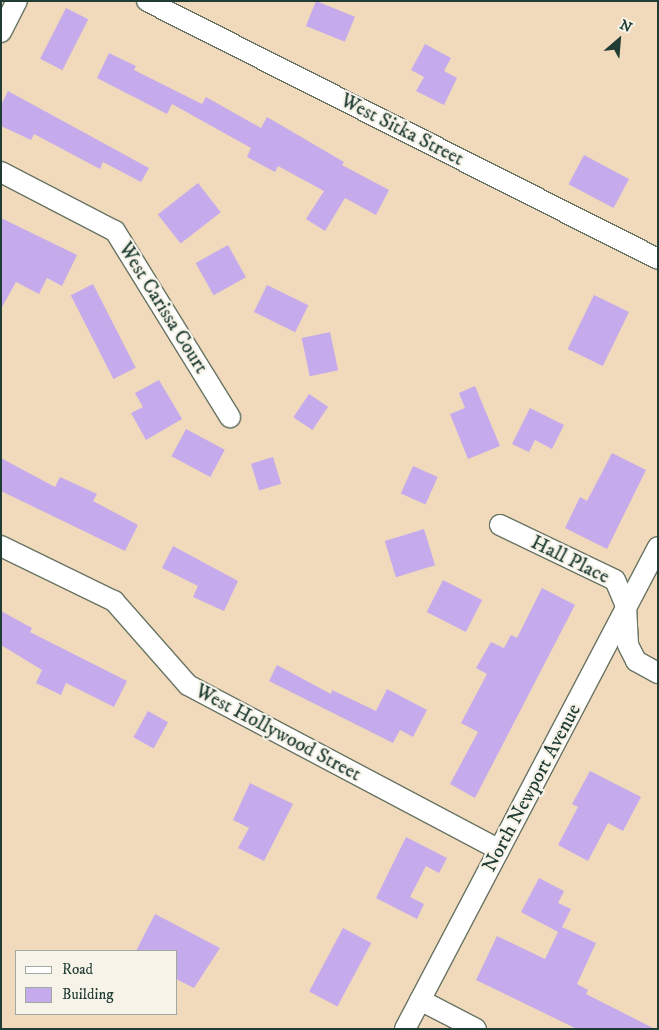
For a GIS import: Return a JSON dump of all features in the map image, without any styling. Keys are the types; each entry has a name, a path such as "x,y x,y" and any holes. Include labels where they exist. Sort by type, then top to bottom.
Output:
{"street":[{"path":"1,32 18,1"},
{"name":"West Sitka Street","path":"147,1 658,260"},
{"name":"West Carissa Court","path":"1,172 115,231 230,416"},
{"name":"Hall Place","path":"500,525 615,580 626,606"},
{"name":"West Hollywood Street","path":"1,546 114,601 188,686 499,850"},
{"name":"North Newport Avenue","path":"406,1029 658,547"},
{"path":"626,606 628,645 636,661 658,673"},
{"path":"420,1000 476,1029"}],"building":[{"path":"316,1 355,17 345,42 306,26"},
{"path":"66,8 88,19 62,70 40,59"},
{"path":"425,44 451,58 444,71 457,78 444,105 416,91 424,77 411,70"},
{"path":"109,53 136,66 134,70 202,104 206,97 261,128 267,117 344,162 342,165 389,190 376,215 345,198 325,231 306,219 324,191 278,166 275,172 247,157 251,148 172,104 167,114 97,78"},
{"path":"8,91 149,168 141,182 103,162 100,169 34,134 31,140 1,126 1,105"},
{"path":"584,155 629,179 614,208 569,184"},
{"path":"198,183 221,212 181,244 158,214"},
{"path":"1,218 77,255 62,286 47,278 39,294 16,282 1,309"},
{"path":"228,245 246,277 214,295 196,263"},
{"path":"93,284 136,368 113,379 71,295"},
{"path":"267,285 308,305 295,332 254,312"},
{"path":"594,295 629,312 603,366 568,349"},
{"path":"330,332 338,370 310,376 302,338"},
{"path":"159,380 182,419 146,440 131,413 143,407 135,393"},
{"path":"475,386 500,446 468,459 450,414 465,408 459,393"},
{"path":"309,394 328,407 312,430 293,417"},
{"path":"530,408 564,425 552,449 535,440 529,452 512,444"},
{"path":"186,429 225,450 210,477 171,456"},
{"path":"612,453 646,470 607,549 565,528 580,497 587,501"},
{"path":"273,457 281,484 259,491 251,464"},
{"path":"1,458 55,487 60,477 97,494 93,501 138,525 125,551 1,491"},
{"path":"413,466 438,477 425,504 401,493"},
{"path":"424,529 435,565 396,577 385,541"},
{"path":"173,546 238,581 224,611 193,597 198,586 162,568"},
{"path":"443,580 482,600 466,632 427,612"},
{"path":"542,588 575,605 475,798 450,784 478,732 461,723 487,674 476,668 491,642 504,648 511,635 517,638"},
{"path":"1,611 32,628 30,632 127,681 114,707 66,683 61,695 36,683 42,670 1,645"},
{"path":"277,665 331,694 332,690 376,711 387,689 427,710 413,737 400,730 393,743 269,681"},
{"path":"148,711 168,722 154,748 133,737"},
{"path":"590,771 641,797 623,831 608,823 588,861 558,845 578,807 572,804"},
{"path":"250,783 293,804 264,861 238,848 249,828 233,820"},
{"path":"406,837 447,858 439,873 426,866 410,897 424,904 417,919 376,898"},
{"path":"539,878 564,891 558,903 571,909 562,927 596,943 577,984 588,990 586,994 655,1029 577,1029 476,980 497,936 545,959 558,932 521,912"},
{"path":"155,914 220,948 194,988 178,980 178,950 137,950"},
{"path":"343,928 371,943 337,1007 309,992"}]}
